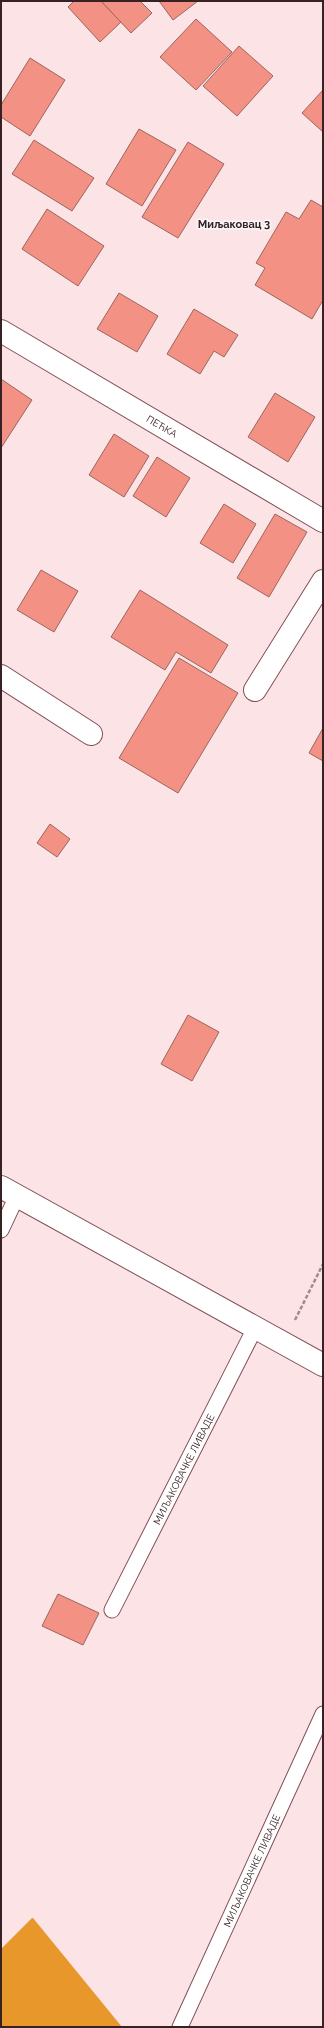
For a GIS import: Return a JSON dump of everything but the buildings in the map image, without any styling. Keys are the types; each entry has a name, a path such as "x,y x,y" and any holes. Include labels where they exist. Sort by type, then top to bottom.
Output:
{"street":[{"name":"ПЕЋКА","path":"1,331 323,521"},
{"path":"255,690 323,581"},
{"path":"1,676 92,734"},
{"path":"9,1191 323,1365"}],"lane":[{"path":"1,1230 9,1191"},
{"name":"МИЉАКОВАЧКЕ ЛИВАДЕ","path":"112,1610 255,1328"},
{"name":"МИЉАКОВАЧКЕ ЛИВАДЕ","path":"180,2027 323,1714"}],"path":[{"path":"283,1343 323,1264"}],"shaded area":[{"path":"32,1918 122,2027 1,2027 1,1949"}],"district":[{"name":"Миљаковац 3","path":"234,224"}]}
